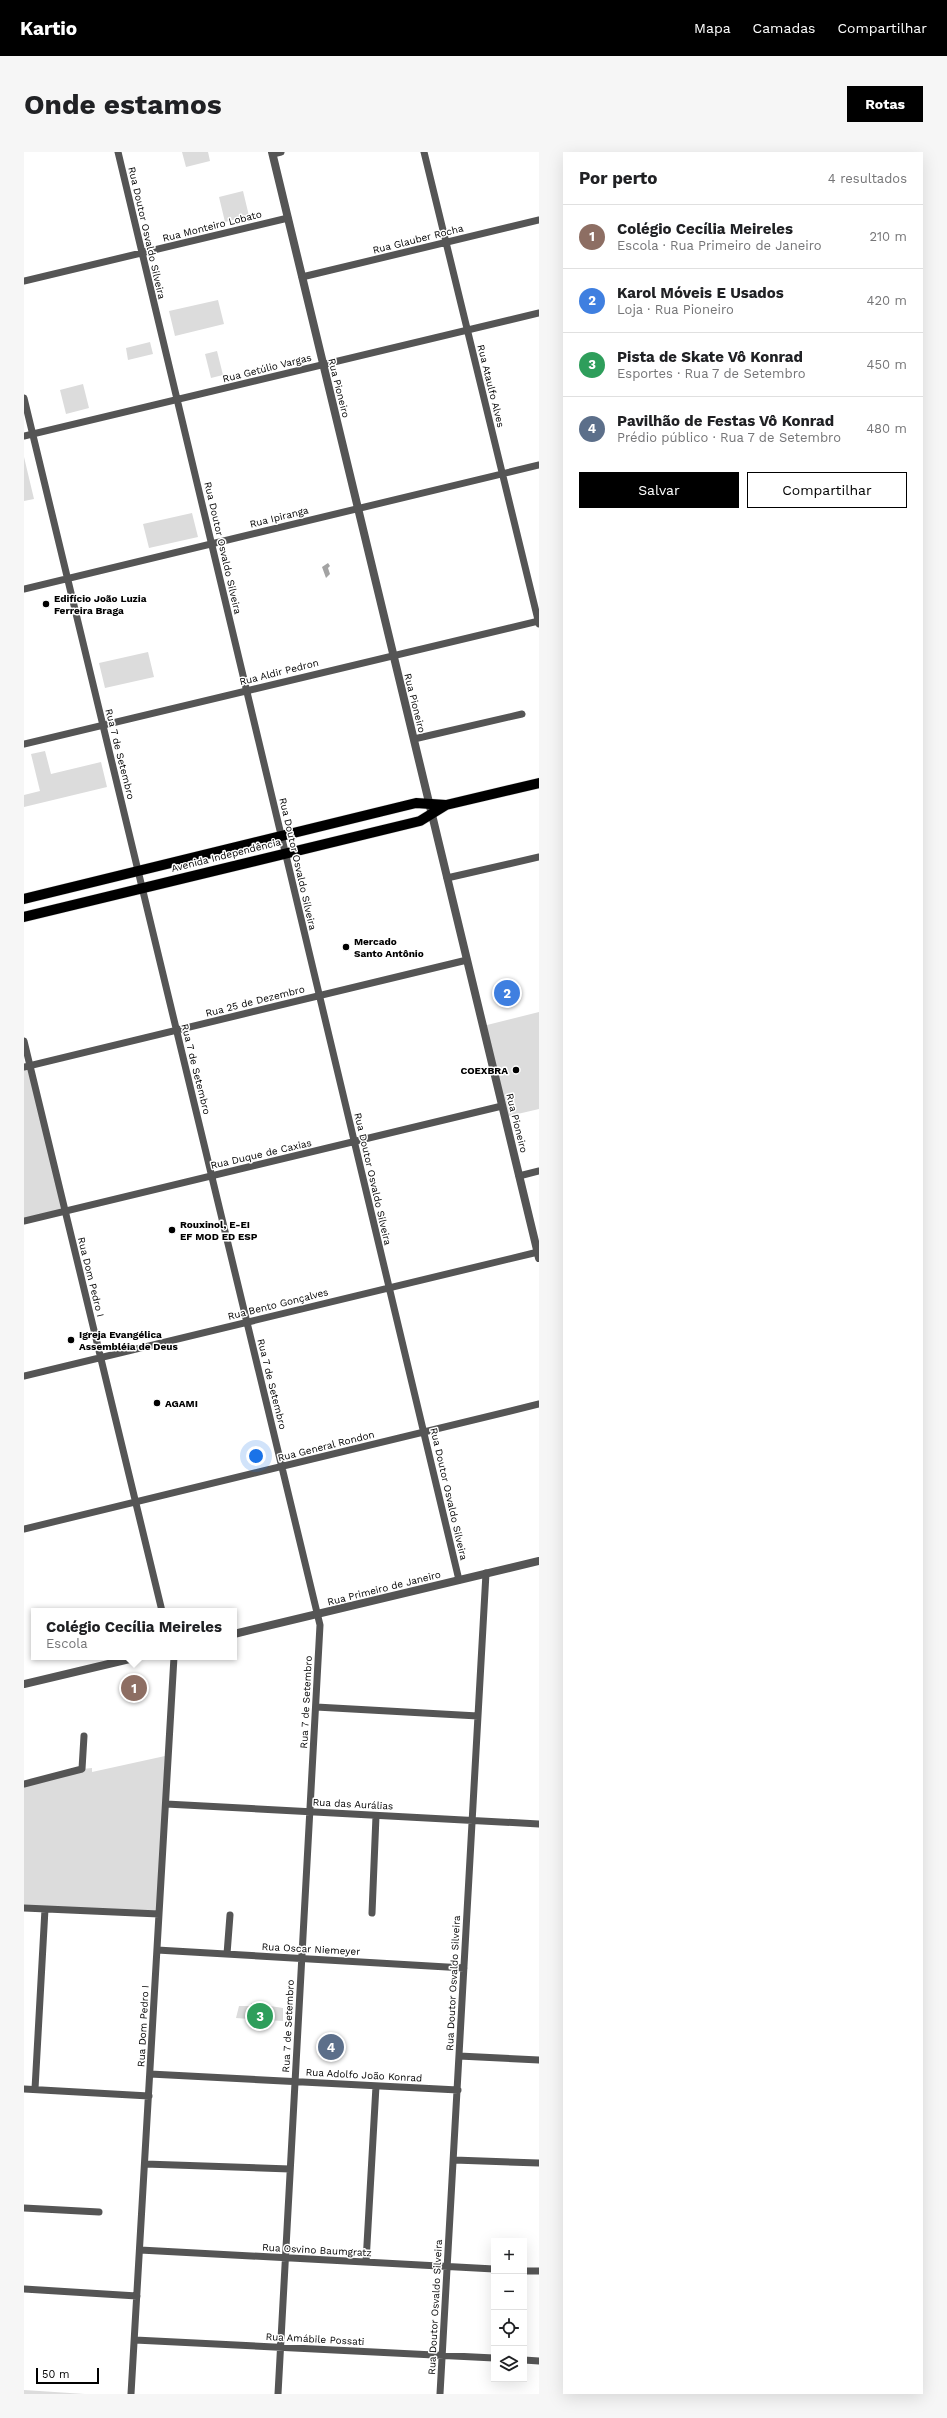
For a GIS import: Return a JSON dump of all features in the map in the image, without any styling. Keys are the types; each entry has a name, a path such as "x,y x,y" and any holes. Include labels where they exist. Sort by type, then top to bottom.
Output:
{"main road":[{"path":"431,809 539,783"},
{"name":"Avenida Independência","path":"24,899 416,803 431,809 420,821 24,917"}],"street":[{"name":"Rua Doutor Osvaldo Silveira","path":"118,152 459,1580"},
{"name":"Rua Ataulfo Alves","path":"424,152 539,622"},
{"name":"Rua Pioneiro","path":"275,153 288,218 323,365 538,1255"},
{"name":"Rua Monteiro Lobato","path":"24,281 288,218"},
{"name":"Rua Glauber Rocha","path":"302,277 539,220"},
{"name":"Rua Getúlio Vargas","path":"24,436 539,313"},
{"name":"Rua 7 de Setembro","path":"24,398 320,1625 278,2394"},
{"name":"Rua Ipiranga","path":"24,589 539,465"},
{"name":"Rua Aldir Pedron","path":"24,744 393,655 539,622"},
{"path":"414,740 522,714"},
{"path":"447,878 539,857"},
{"name":"Rua 25 de Dezembro","path":"27,1066 467,960"},
{"name":"Rua Dom Pedro I","path":"24,1041 27,1066 65,1211 161,1608"},
{"name":"Rua Duque de Caxias","path":"24,1221 502,1106"},
{"path":"519,1176 539,1171"},
{"name":"Rua Bento Gonçalves","path":"24,1376 389,1288 538,1255"},
{"name":"Rua General Rondon","path":"24,1529 539,1404"},
{"name":"Rua Primeiro de Janeiro","path":"237,1633 539,1560"},
{"name":"Rua Doutor Osvaldo Silveira","path":"440,2394 486,1573"},
{"path":"25,1682 124,1660"},
{"name":"Rua Dom Pedro I","path":"131,2394 174,1660"},
{"path":"316,1707 478,1716"},
{"path":"24,1784 82,1769 84,1736"},
{"name":"Rua das Aurálias","path":"166,1804 539,1824"},
{"path":"372,1913 376,1816"},
{"path":"24,1908 159,1914"},
{"path":"35,2090 45,1909"},
{"path":"228,1954 230,1915"},
{"name":"Rua Oscar Niemeyer","path":"157,1950 464,1968"},
{"path":"459,2056 539,2060"},
{"name":"Rua Adolfo João Konrad","path":"150,2074 458,2090"},
{"path":"366,2262 376,2086"},
{"path":"24,2089 149,2096"},
{"path":"454,2160 539,2163"},
{"path":"145,2164 290,2169"},
{"path":"24,2208 99,2212"},
{"name":"Rua Osvino Baumgratz","path":"140,2250 491,2269"},
{"path":"527,2271 539,2272"},
{"path":"24,2289 137,2296"},
{"name":"Rua Amábile Possati","path":"134,2340 491,2358"},
{"path":"527,2360 539,2361"}],"shaded area":[{"path":"182,152 208,152 210,161 186,167"},
{"path":"243,191 249,216 225,222 219,197"},
{"path":"218,300 224,324 175,336 169,311"},
{"path":"150,342 153,354 128,360 126,348"},
{"path":"217,351 223,375 211,378 205,354"},
{"path":"83,384 89,408 66,414 60,390"},
{"path":"24,457 34,499 24,501"},
{"path":"192,513 198,537 149,548 143,524"},
{"path":"328,563 330,566 328,568 330,574 326,578 322,567"},
{"path":"148,652 154,677 105,688 99,663"},
{"path":"45,751 51,774 101,762 107,787 24,807 24,795 40,791 31,754"},
{"name":"COEXBRA","path":"539,1012 539,1109 505,1117 483,1026"},
{"path":"30,1065 65,1211 24,1221 24,1067"},
{"path":"165,1756 159,1914 24,1908 24,1784 82,1769 92,1768 92,1772"},
{"path":"251,2003 283,2008 283,2021 266,2020 265,2026 249,2025 249,2019 236,2018 239,2006 251,2006"},
{"path":"24,2390 85,2394 24,2394"}],"place":[{"name":"Edifício João Luzia Ferreira Braga","path":"46,604"},
{"name":"Mercado Santo Antônio","path":"346,947"},
{"name":"Karol Móveis E Usados","path":"507,993"},
{"name":"COEXBRA","path":"516,1070"},
{"name":"Rouxinol, E-EI EF MOD ED ESP","path":"172,1230"},
{"name":"Igreja Evangélica Assembléia de Deus","path":"71,1340"},
{"name":"AGAMI","path":"157,1403"},
{"name":"Colégio Cecília Meireles","path":"134,1688"},
{"name":"Pista de Skate Vô Konrad","path":"260,2016"},
{"name":"Pavilhão de Festas Vô Konrad","path":"331,2047"}]}
